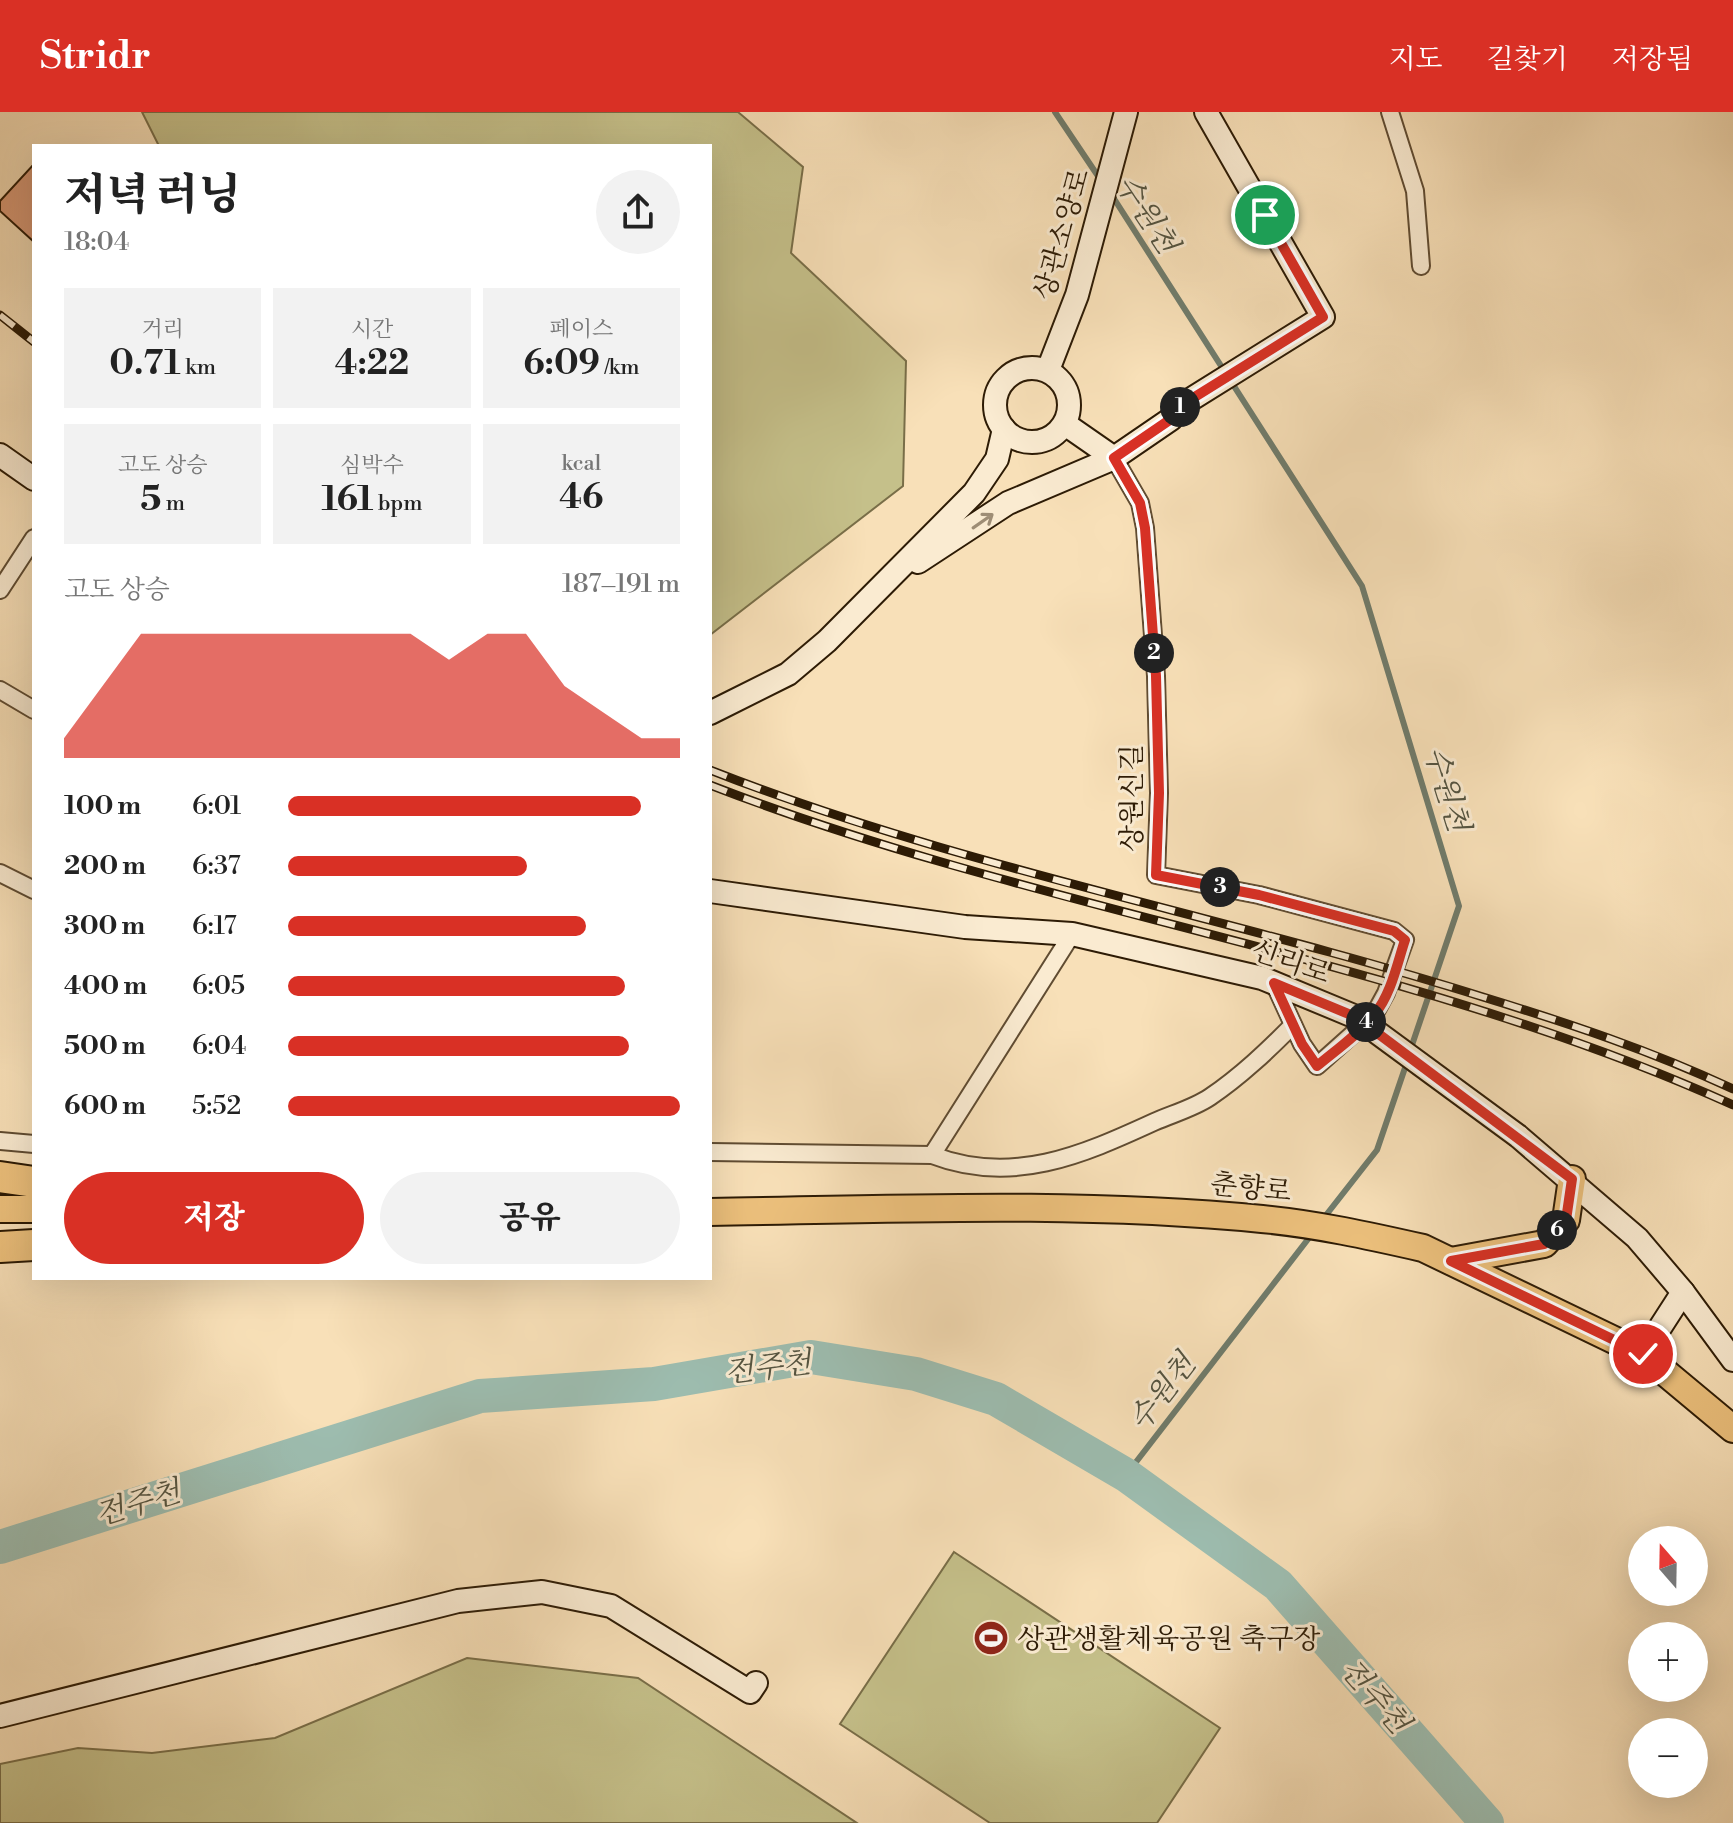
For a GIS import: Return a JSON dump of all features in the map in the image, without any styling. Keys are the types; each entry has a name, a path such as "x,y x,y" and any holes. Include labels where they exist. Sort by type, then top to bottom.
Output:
{"highway":[{"path":"0,1177 32,1182"},
{"path":"0,1247 32,1245"}],"main road":[{"name":"상관소양로","path":"1048,370 1077,295 1126,112"},
{"path":"893,577 1008,503 1114,458 1171,419 1177,408 1323,317 1206,112"},
{"path":"712,712 788,674 893,577 974,493 997,459 1004,429 995,403 1007,377 1017,370 1035,367 1048,370 1064,384 1070,397 1065,424 1042,441 1026,442 1004,429"},
{"path":"1065,424 1114,458"},
{"path":"0,455 32,478"},
{"name":"신리로","path":"712,891 965,927 1072,934 1274,983 1356,1017 1518,1136 1572,1179 1637,1238 1683,1292 1733,1360"},
{"path":"1451,1261 1544,1244 1566,1220 1572,1179"},
{"name":"춘향로","path":"712,1212 996,1207 1263,1219 1391,1241 1423,1248 1643,1354 1733,1429"},
{"path":"0,1209 32,1209"},
{"path":"1643,1354 1683,1292"},
{"path":"0,1716 458,1601 542,1592 611,1606 750,1692 756,1683"}],"street":[{"path":"1390,112 1415,191 1421,266"},
{"name":"상원신길","path":"1114,458 1140,503 1145,528 1157,705 1156,875 1259,895 1394,931 1405,940 1386,993 1374,1015 1317,1066 1293,1025 1274,983"},
{"path":"0,590 32,541"},
{"path":"0,690 32,709"},
{"path":"0,873 32,889"},
{"path":"932,1155 1072,934"},
{"path":"712,1152 932,1155 963,1166 1026,1167 1107,1146 1207,1098 1251,1066 1293,1025"},
{"path":"0,1141 32,1144"}],"shaded area":[{"path":"142,112 738,112 803,167 791,253 906,361 903,486 712,633 712,144 158,144"},
{"name":"상관생활체육공원 축구장","path":"954,1552 1220,1728 1157,1823 990,1823 840,1724"},
{"path":"467,1658 638,1678 857,1823 0,1823 0,1764 78,1748 152,1753 275,1738"}],"building":[{"path":"32,166 32,240 0,211 0,201"}],"waterway":[{"name":"수원천","path":"1055,112 1102,182"},
{"name":"수원천","path":"1111,194 1362,586 1459,906 1410,1051"},
{"name":"수원천","path":"1323,1219 1377,1150 1407,1062"},
{"name":"수원천","path":"1126,1475 1312,1234"},
{"name":"전주천","path":"0,1547 480,1396 654,1384 811,1357 916,1374 996,1399 1126,1475 1278,1585 1487,1823"}],"railway":[{"path":"0,315 32,340"},
{"path":"712,771 804,805 997,864 1387,968 1515,1007 1641,1050 1733,1089"},
{"path":"712,786 836,830 964,869 1353,973 1482,1011 1609,1054 1733,1105"}],"place":[{"name":"상관생활체육공원 축구장","path":"991,1638"}],"route":[{"path":"1265,215 1323,317 1177,408 1171,419 1114,458 1140,503 1145,528 1156,676 1159,793 1156,875 1259,895 1394,931 1405,940 1386,993 1374,1015 1349,1039 1317,1066 1302,1044 1274,983 1356,1017 1409,1056 1463,1095 1518,1136 1572,1179 1566,1220 1544,1244 1451,1261 1643,1354"}]}
